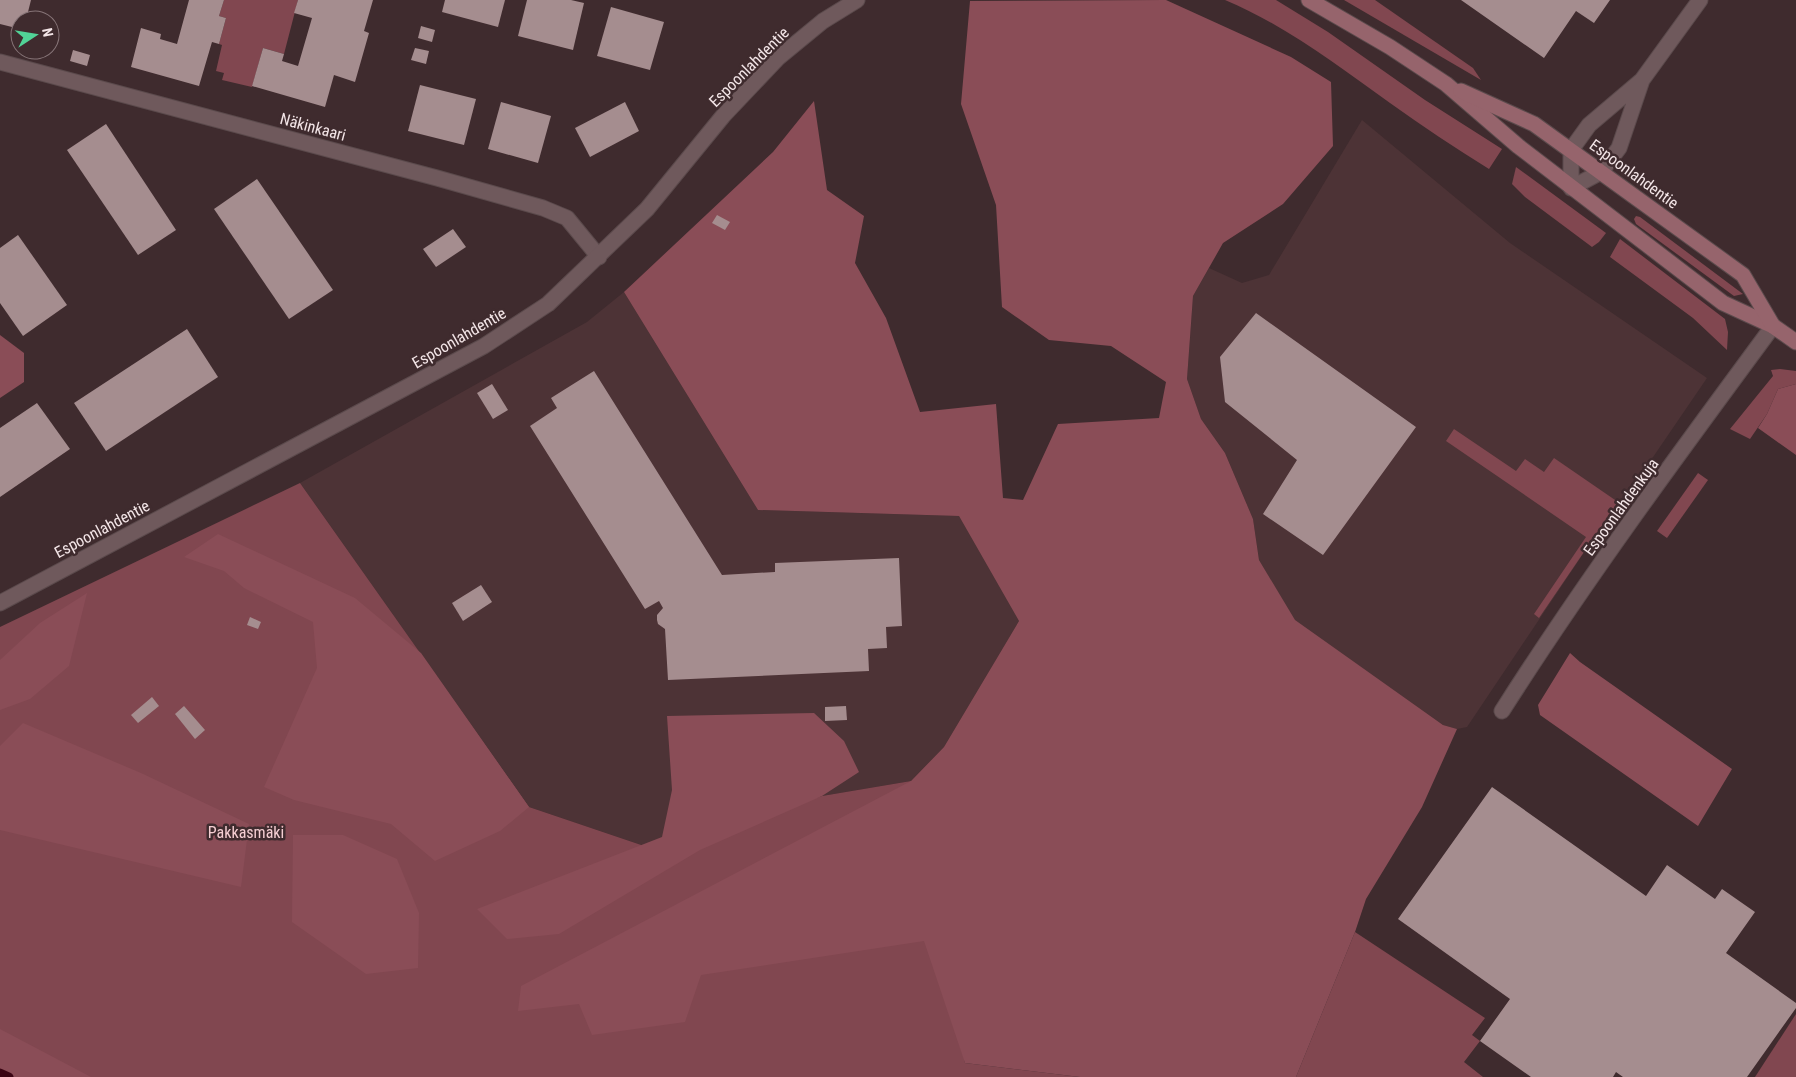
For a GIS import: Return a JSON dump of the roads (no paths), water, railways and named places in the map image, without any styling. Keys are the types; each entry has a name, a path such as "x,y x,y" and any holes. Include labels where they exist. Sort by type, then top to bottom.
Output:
{"main road":[{"name":"Espoonlahdentie","path":"1309,0 1390,46 1446,84 1518,146 1571,188 1723,303 1773,326 1796,342"},
{"name":"Espoonlahdentie","path":"1446,84 1534,124 1743,275 1773,326"}],"street":[{"name":"Espoonlahdentie","path":"0,603 484,346 548,304 647,209 723,116 778,58 823,21 857,0"},
{"path":"1642,80 1619,148 1601,172 1571,188 1571,150 1589,126 1642,80 1700,0"},
{"name":"Näkinkaari","path":"0,62 438,178 543,208 567,218 599,257"},
{"name":"Espoonlahdenkuja","path":"1502,711 1542,647 1579,594 1773,326"}],"waterway":[{"path":"0,1073 9,1077"}],"park label":[{"name":"Pakkasmäki","path":"246,832"}]}
